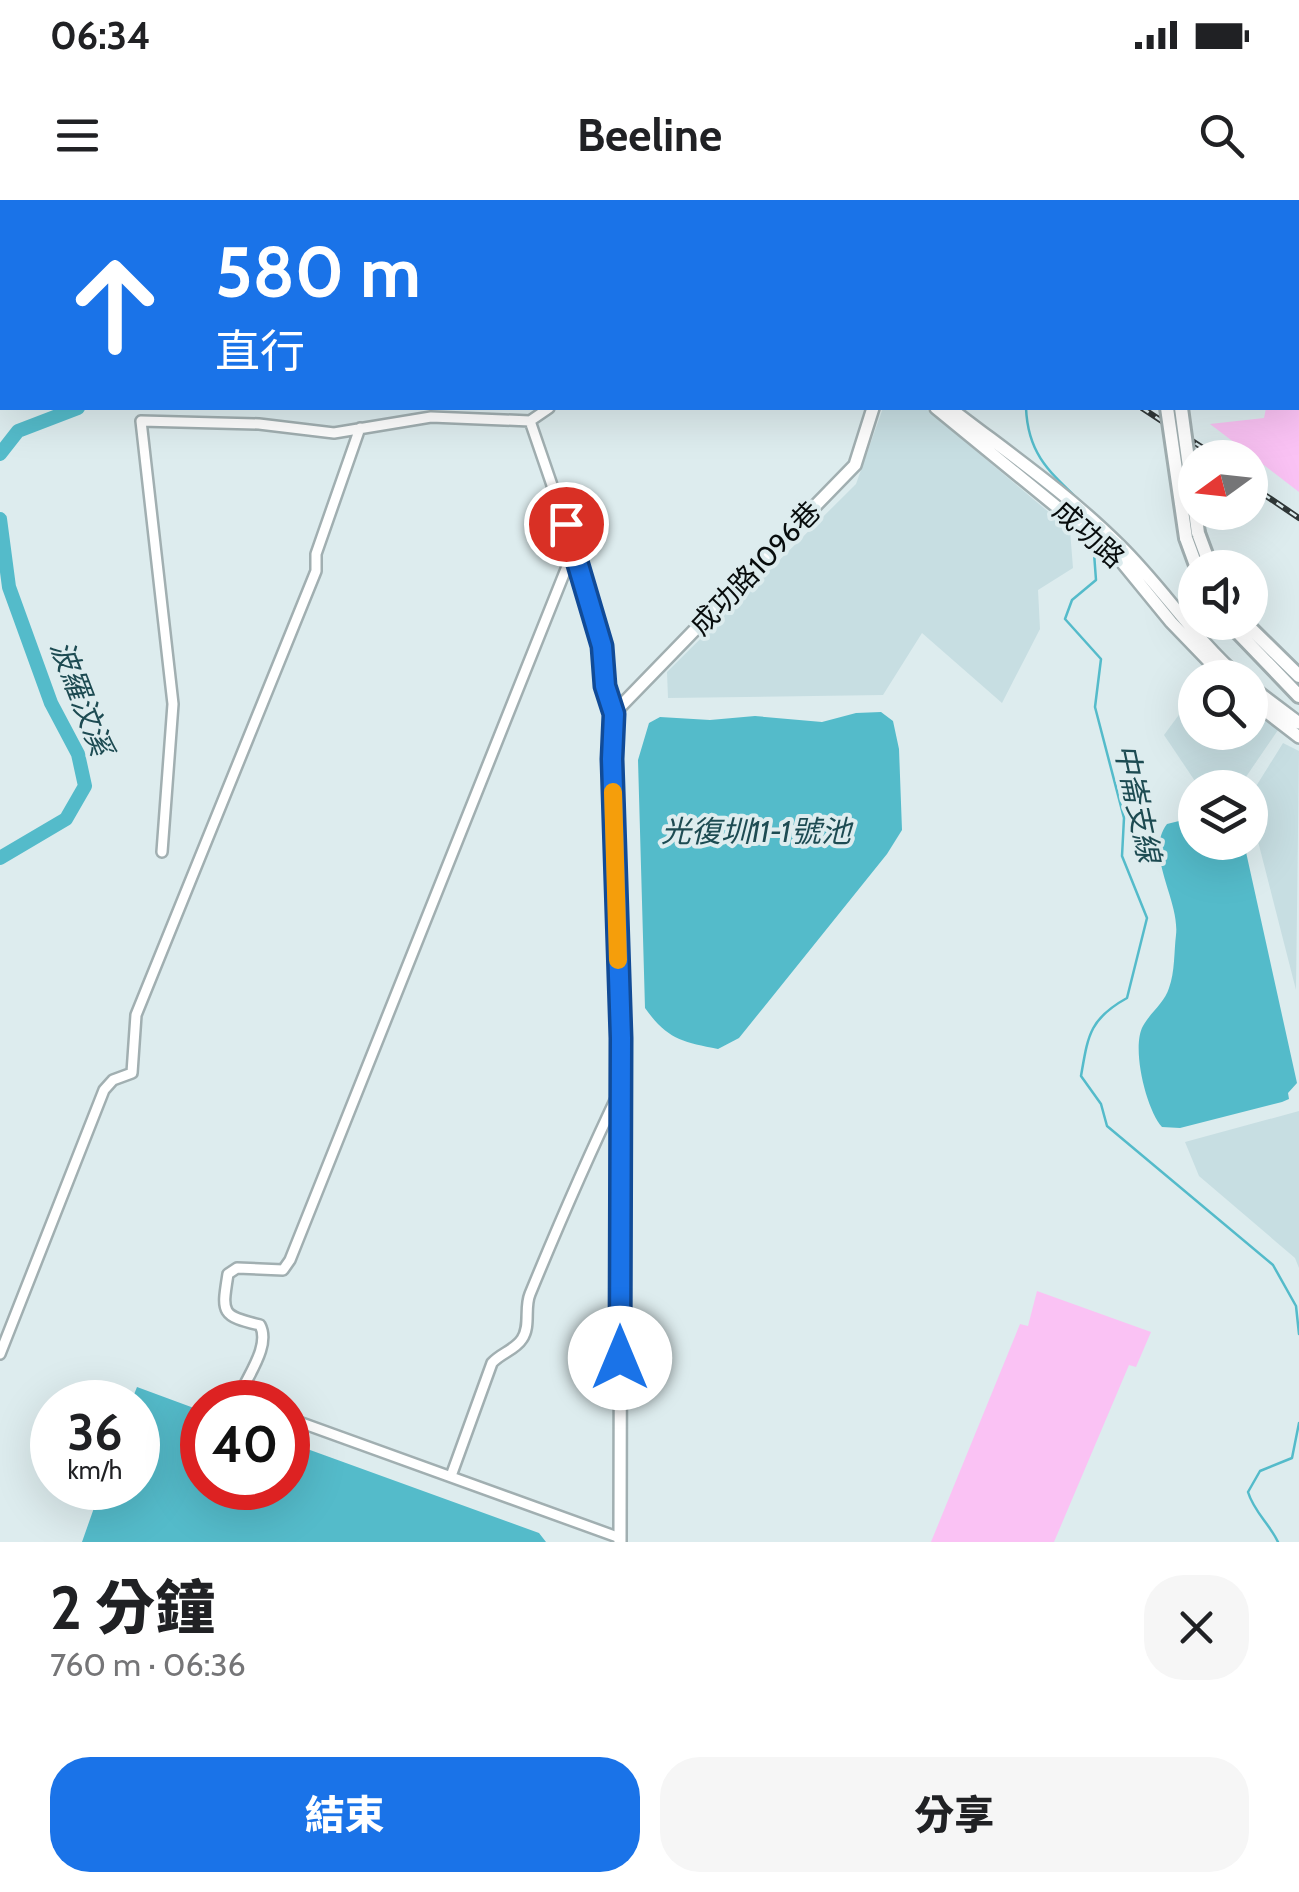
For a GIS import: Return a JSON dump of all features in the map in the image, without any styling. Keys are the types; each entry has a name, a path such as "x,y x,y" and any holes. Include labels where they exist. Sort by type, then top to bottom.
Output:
{"main road":[{"path":"1167,410 1194,550"},
{"path":"1181,410 1192,535 1200,550"},
{"path":"1245,640 1299,696"},
{"path":"1262,640 1299,676"}],"street":[{"path":"162,852 172,704 142,421 258,424 334,432 431,417 530,421 546,410"},
{"name":"成功路1096巷","path":"614,714 855,465 872,410"},
{"name":"成功路","path":"938,410 1117,556 1208,660"},
{"name":"成功路","path":"953,410 1088,516 1122,548 1221,660"},
{"path":"310,1426 620,1540 620,1090 614,714 605,686 602,646 577,558 530,421"},
{"path":"0,1354 104,1090 112,1080 132,1073 136,1015 316,571 316,554 360,428"},
{"path":"246,1380 264,1340 264,1330 226,1312 223,1306 228,1274 237,1268 283,1270 290,1260 568,564 577,558"},
{"path":"1268,700 1299,723"},
{"path":"1268,713 1299,736"},
{"path":"451,1476 492,1363 521,1342 526,1329 526,1304 566,1204 620,1090"}],"shaded area":[{"path":"882,410 927,410 1070,530 1073,568 1038,590 1040,629 1002,703 922,633 883,695 668,698 667,672 856,484"},
{"path":"1266,410 1299,410 1299,492 1268,468 1268,440 1231,440 1210,424 1264,418"},
{"path":"1178,716 1178,750 1264,750 1251,770 1188,770 1164,735"},
{"path":"1268,722 1278,730 1268,745"},
{"path":"1283,743 1299,751 1296,990 1263,860 1268,860 1266,770"},
{"path":"1299,1111 1299,1268 1295,1258 1199,1176 1185,1142"},
{"path":"1037,1291 1151,1332 1136,1367 1129,1365 1054,1542 931,1542 1020,1324 1028,1326"}],"water":[{"name":"光復圳11-1號池","path":"881,712 893,721 899,749 902,830 887,854 739,1038 718,1049 668,1033 645,1008 638,760 649,723 660,717 710,720 755,716 822,722 856,713"},
{"path":"1178,821 1178,860 1248,860 1297,1083 1288,1093 1289,1099 1282,1102 1180,1128 1162,1127 1156,1118 1146,1093 1139,1048 1143,1026 1167,993 1173,968 1176,921 1159,849 1167,824"},
{"path":"160,1395 180,1403 180,1510 310,1510 310,1450 539,1533 546,1542 82,1542 93,1510 160,1510"}],"waterway":[{"name":"波羅汶溪","path":"0,454 18,431 73,410"},
{"path":"1026,410 1031,439 1043,462 1084,505"},
{"name":"波羅汶溪","path":"0,519 9,587 51,703 78,754 85,786 66,819 0,858"},
{"name":"中崙支線","path":"1094,553 1096,580 1072,600 1065,619 1101,659 1095,707 1124,818 1122,856 1147,918 1127,998 1105,1013 1092,1030 1081,1076 1101,1104 1107,1126 1273,1265 1296,1306 1299,1334"},
{"name":"中崙支線","path":"1278,1542 1248,1492 1260,1471 1292,1458 1299,1423"}],"railway":[{"path":"1145,410 1191,440"},
{"path":"1268,497 1299,518"}],"slow traffic":[{"path":"613,792 618,960"}],"route":[{"path":"566,524 602,646 605,686 614,714 611,732 621,1038 620,1358"}]}
